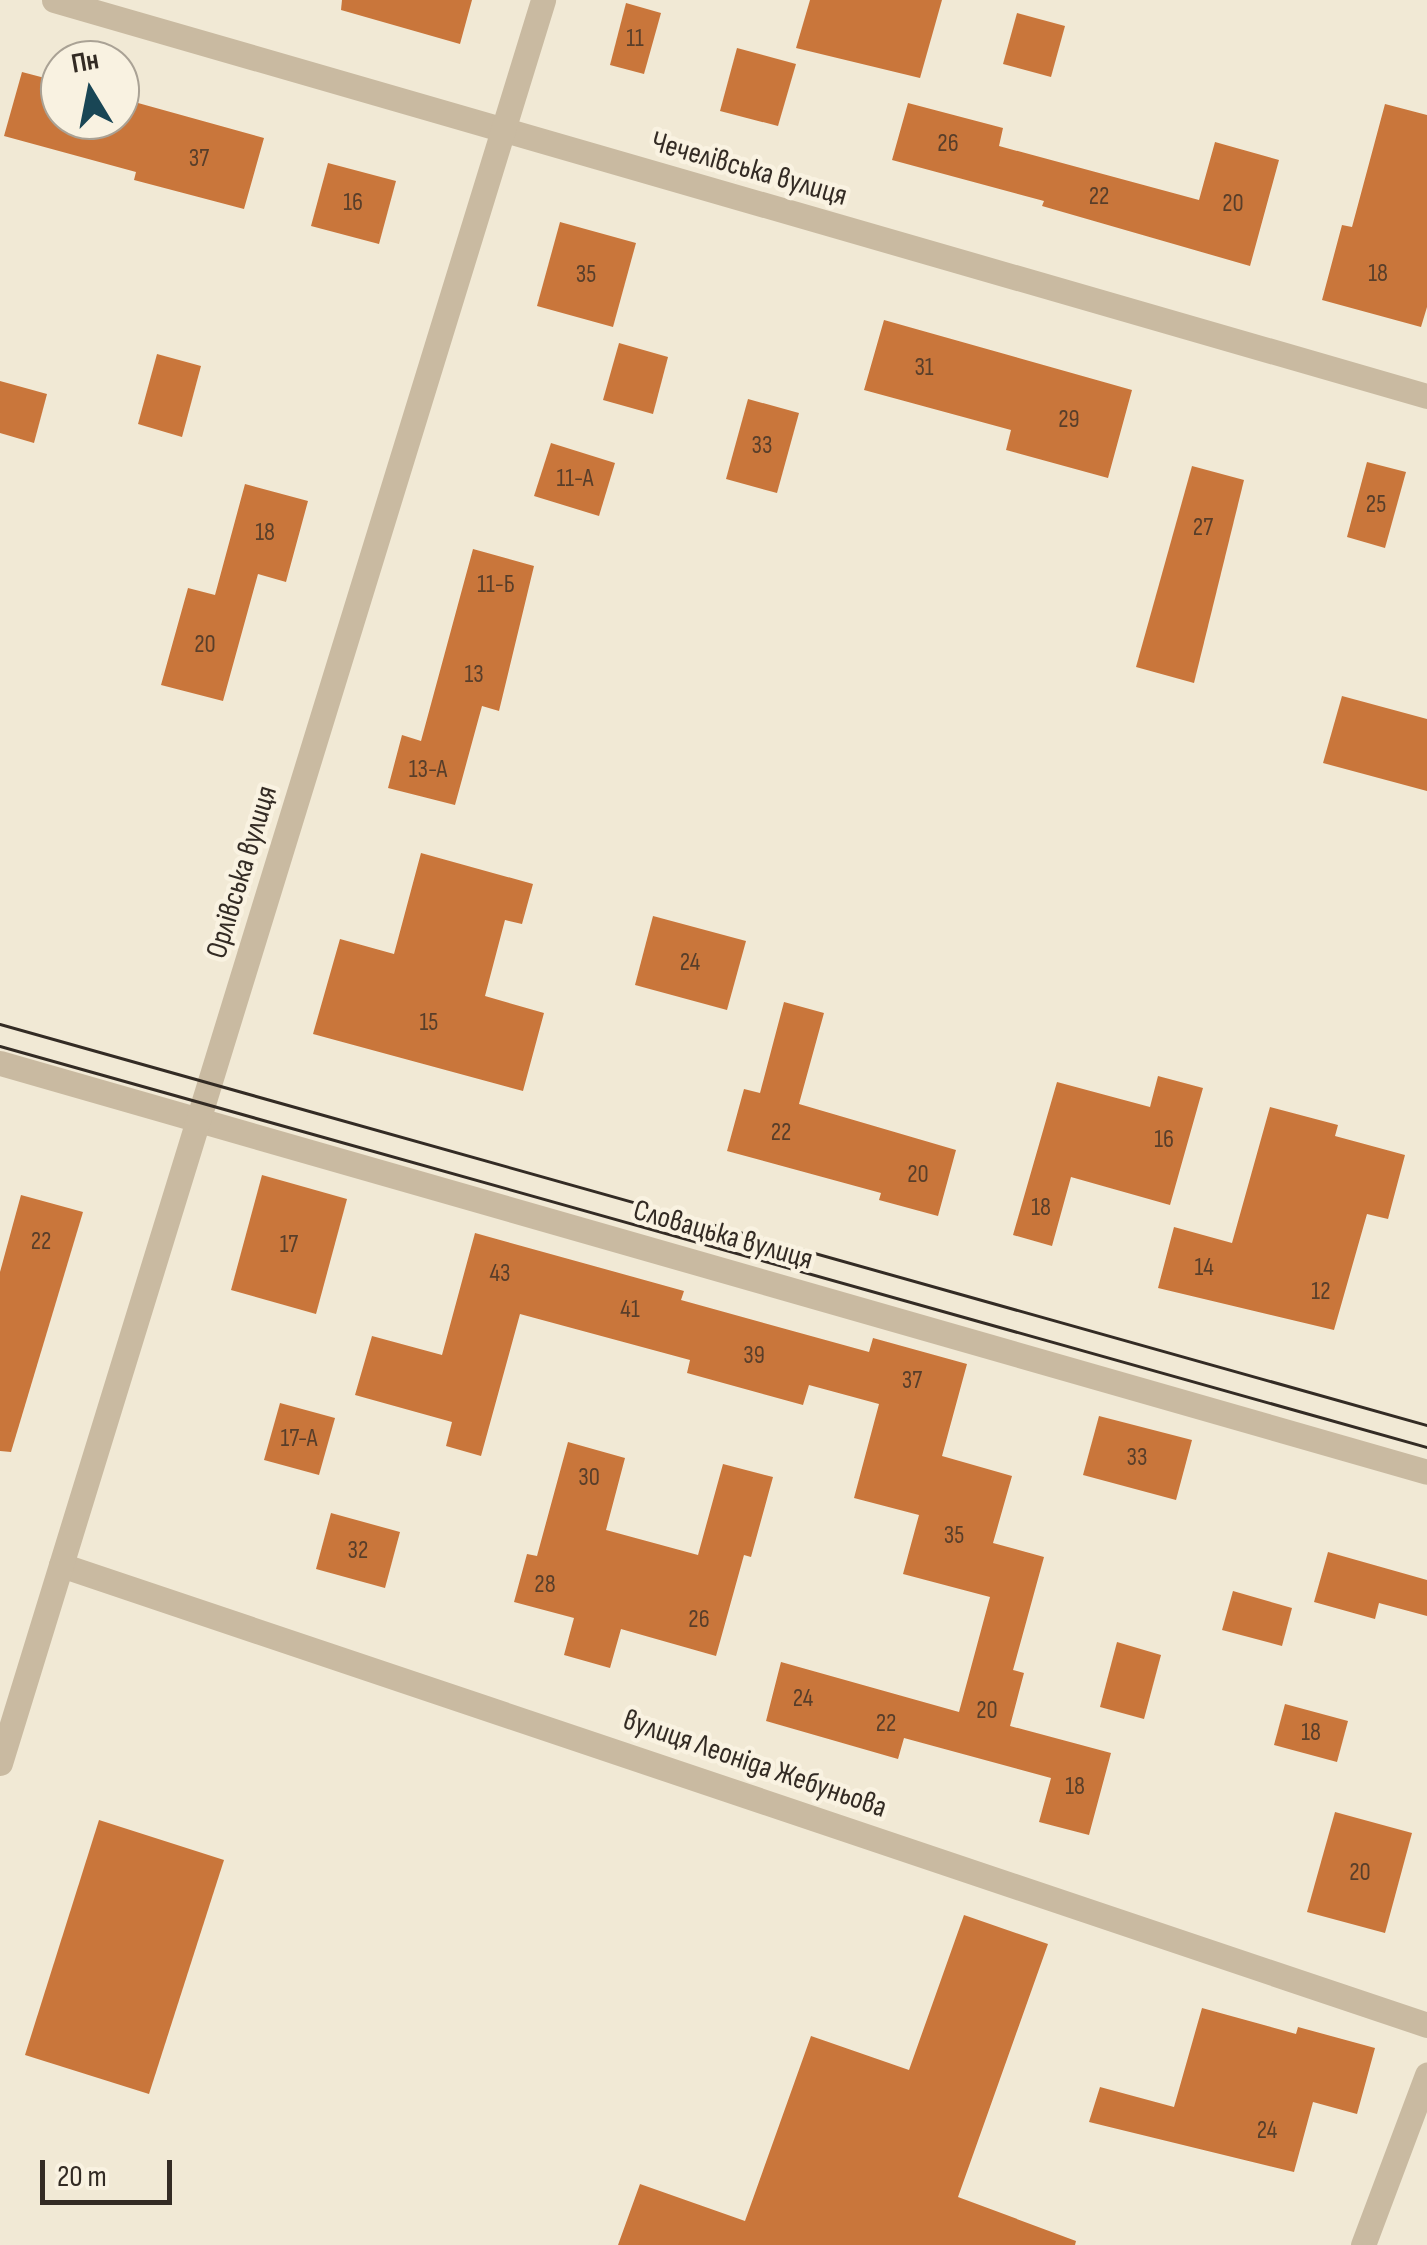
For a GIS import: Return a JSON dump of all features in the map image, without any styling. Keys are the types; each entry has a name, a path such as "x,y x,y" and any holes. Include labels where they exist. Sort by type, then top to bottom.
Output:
{"street":[{"name":"Чечелівська вулиця","path":"54,0 504,133 1427,396"},
{"name":"Орлівська вулиця","path":"0,1763 544,0"},
{"name":"Словацька вулиця","path":"0,1064 1427,1472"},
{"name":"вулиця Леоніда Жебуньова","path":"62,1564 1427,2025"},
{"path":"1363,2245 1427,2076"}],"building":[{"path":"342,0 472,0 460,44 341,10"},
{"path":"810,0 942,0 920,78 796,48"},
{"path":"626,3 661,13 644,74 610,65"},
{"path":"1017,13 1065,26 1051,77 1003,64"},
{"path":"737,48 796,64 778,126 720,111"},
{"path":"22,72 40,77 40,140 140,140 140,104 264,138 244,209 134,180 136,172 4,136"},
{"path":"908,103 1003,128 999,146 1199,200 1215,142 1279,160 1250,266 1042,206 1044,201 892,160"},
{"path":"1385,104 1427,115 1427,307 1421,327 1322,300 1342,225 1352,227"},
{"path":"328,163 396,181 379,244 311,226"},
{"path":"560,222 636,243 613,327 537,306"},
{"path":"884,320 1132,390 1108,478 1006,450 1011,430 864,390"},
{"path":"619,343 668,357 653,414 603,400"},
{"path":"157,354 201,366 182,437 138,424"},
{"path":"0,381 47,394 34,443 0,433"},
{"path":"748,399 799,413 777,493 726,479"},
{"path":"551,443 615,463 599,516 534,496"},
{"path":"1367,462 1406,472 1385,548 1347,537"},
{"path":"1192,466 1244,480 1194,683 1136,667"},
{"path":"245,484 308,501 286,582 258,574 223,701 161,685 188,588 215,595"},
{"path":"473,549 534,566 499,711 482,706 455,805 388,788 402,735 421,741"},
{"path":"1342,696 1427,719 1427,791 1323,763"},
{"path":"421,853 533,884 522,924 505,920 485,996 544,1013 523,1091 313,1034 340,939 394,954"},
{"path":"653,916 746,941 727,1010 635,985"},
{"path":"784,1002 824,1013 799,1104 956,1150 938,1216 879,1200 881,1193 727,1151 744,1089 760,1093"},
{"path":"1158,1076 1203,1088 1170,1205 1071,1177 1052,1246 1013,1235 1057,1082 1150,1107"},
{"path":"1270,1107 1338,1125 1335,1136 1405,1155 1388,1219 1367,1214 1334,1330 1158,1288 1174,1227 1232,1243"},
{"path":"262,1175 347,1199 316,1314 231,1290"},
{"path":"21,1195 83,1212 11,1452 0,1451 0,1272"},
{"path":"475,1233 684,1291 681,1300 869,1352 873,1338 967,1364 942,1456 1012,1476 993,1543 1044,1557 1013,1670 1024,1673 1010,1726 1111,1753 1089,1835 1039,1822 1051,1778 904,1738 898,1759 766,1721 781,1662 959,1712 990,1597 903,1574 919,1515 854,1498 879,1404 809,1385 803,1405 687,1373 690,1360 520,1314 481,1456 446,1446 452,1422 355,1395 372,1336 442,1355"},
{"path":"280,1403 335,1418 319,1475 264,1460"},
{"path":"1099,1416 1192,1440 1176,1500 1083,1475"},
{"path":"568,1442 625,1458 606,1530 698,1555 723,1464 773,1477 751,1557 744,1555 716,1656 621,1629 610,1668 564,1655 574,1618 514,1602 527,1554 537,1556"},
{"path":"331,1513 400,1532 385,1588 316,1569"},
{"path":"1328,1552 1427,1580 1427,1616 1379,1603 1375,1619 1314,1602"},
{"path":"1233,1591 1292,1608 1282,1646 1222,1630"},
{"path":"1117,1642 1161,1655 1144,1719 1100,1707"},
{"path":"1285,1704 1348,1721 1337,1762 1274,1745"},
{"path":"1335,1812 1412,1833 1385,1933 1307,1912"},
{"path":"99,1820 224,1860 149,2094 25,2055"},
{"path":"964,1915 1048,1944 958,2197 1076,2241 1075,2245 618,2245 640,2184 745,2221 811,2036 909,2070"},
{"path":"1202,2008 1296,2034 1298,2027 1375,2048 1357,2114 1313,2102 1294,2172 1089,2122 1100,2087 1174,2107"}],"tram line":[{"path":"0,1024 1427,1425"},
{"path":"0,1046 1427,1447"}]}
